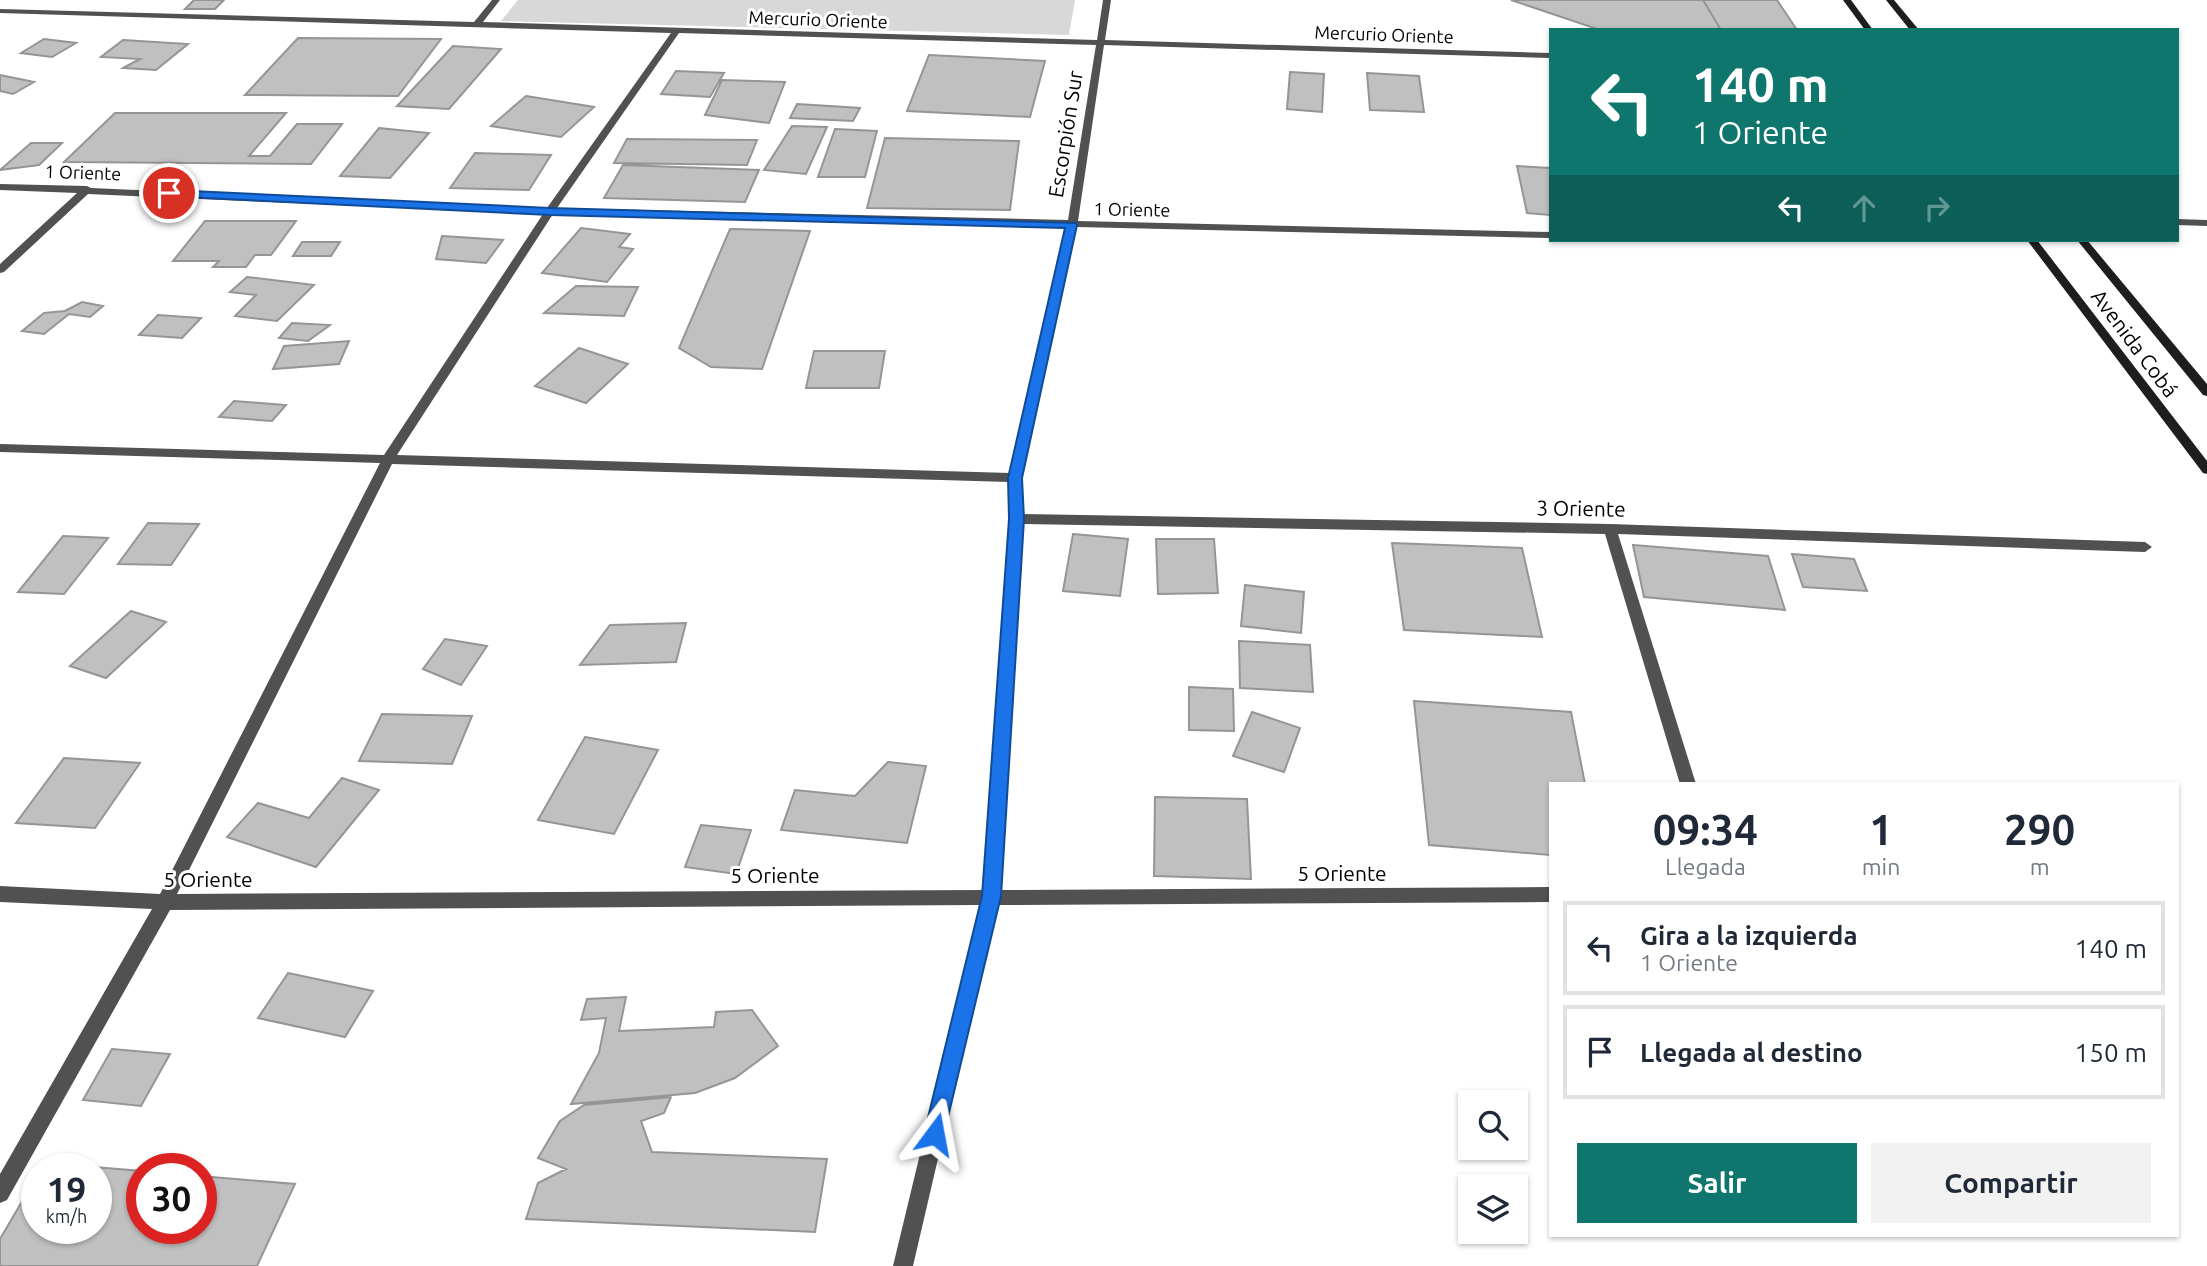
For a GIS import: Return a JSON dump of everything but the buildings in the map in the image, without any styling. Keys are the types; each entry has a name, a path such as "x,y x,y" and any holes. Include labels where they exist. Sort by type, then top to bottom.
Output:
{"main road":[{"path":"1847,0 1868,28"},
{"path":"1891,0 1912,28"},
{"name":"Avenida Cobá","path":"2034,242 2207,470"},
{"name":"Avenida Cobá","path":"2084,242 2207,392"}],"street":[{"path":"476,25 496,0"},
{"name":"Escorpión Sur","path":"903,1266 991,896 1017,519 1015,478 1072,225 1107,0"},
{"name":"Mercurio Oriente","path":"0,11 1549,55"},
{"path":"0,1193 165,902 388,458 550,211 676,31"},
{"name":"1 Oriente","path":"0,187 550,211 1549,235"},
{"path":"0,270 87,190"},
{"path":"2179,222 2207,223"},
{"path":"0,448 1015,478"},
{"name":"3 Oriente","path":"1017,519 1611,529 2145,547"},
{"path":"1611,529 1687,782"},
{"name":"5 Oriente","path":"0,894 165,902 1549,895"}],"shaded area":[{"path":"518,0 1075,0 1069,35 501,21"}],"route":[{"path":"169,193 550,211 1072,225 1015,478 1017,519 991,896 935,1134"}]}
